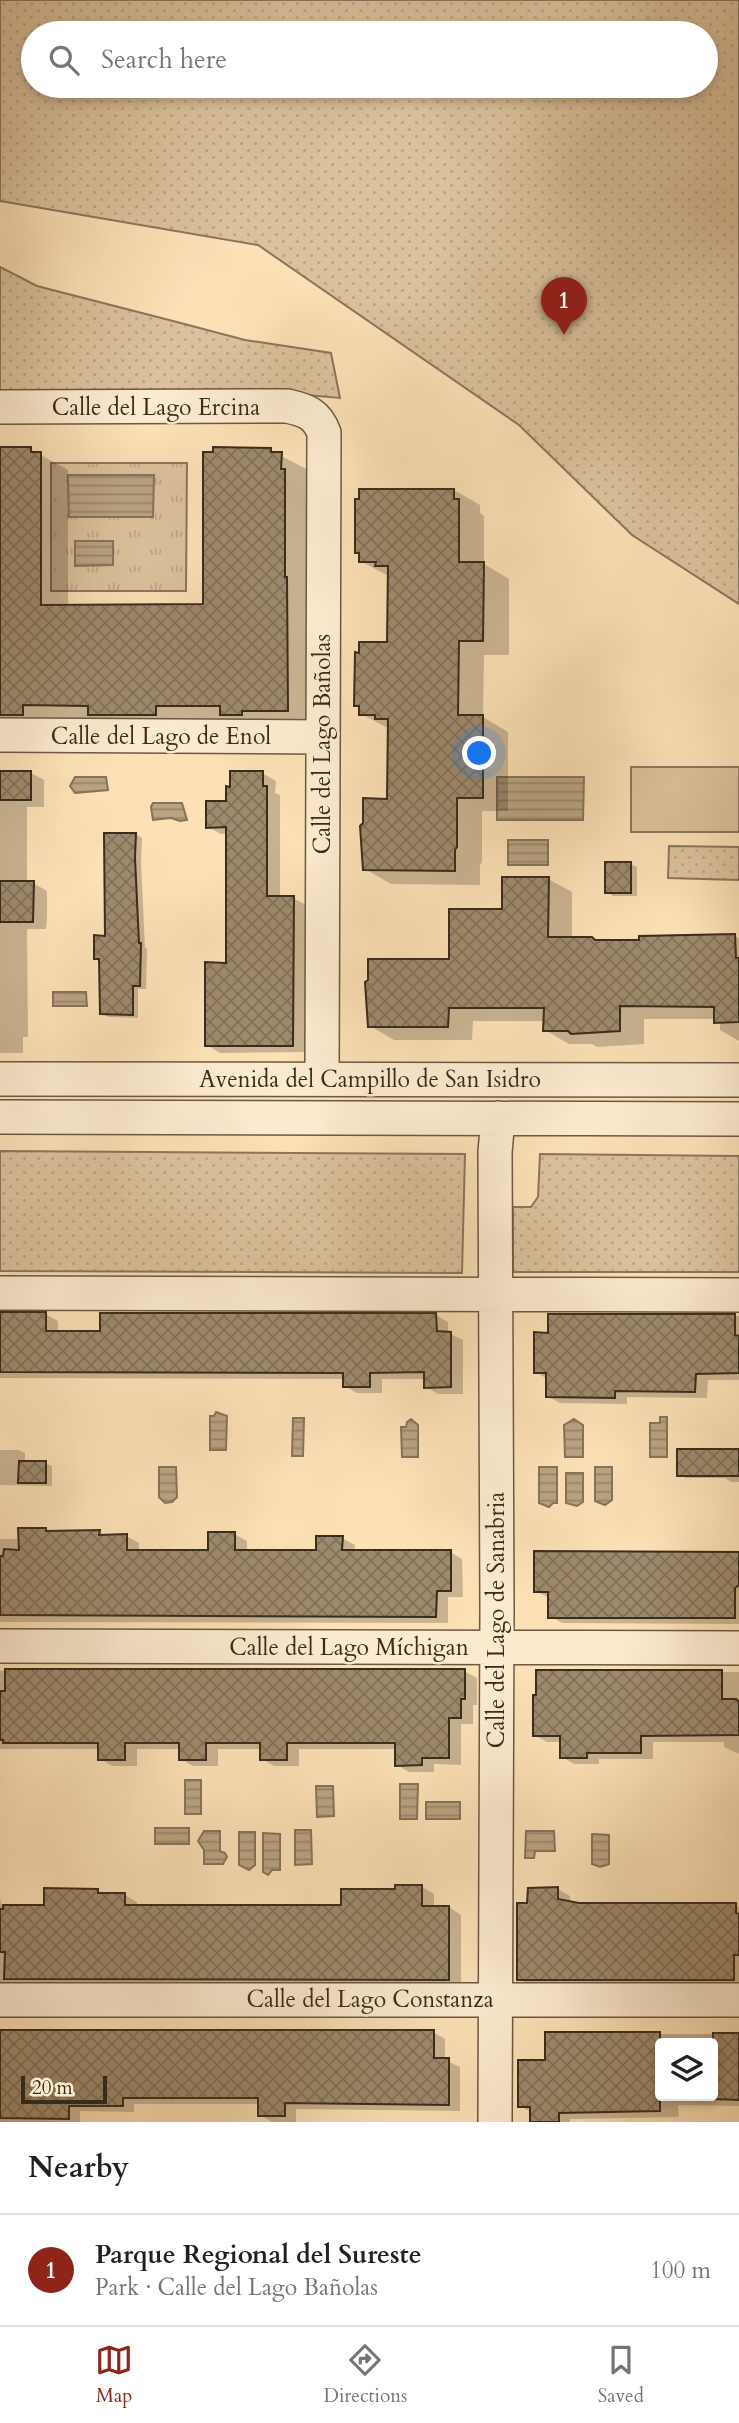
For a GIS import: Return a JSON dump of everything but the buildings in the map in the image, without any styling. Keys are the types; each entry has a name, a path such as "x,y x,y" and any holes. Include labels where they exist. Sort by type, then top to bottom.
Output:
{"street":[{"name":"Calle del Lago Ercina","path":"0,407 287,406 311,413"},
{"name":"Calle del Lago Bañolas","path":"311,413 320,421 324,433 322,1079"},
{"name":"Calle del Lago de Enol","path":"0,735 322,737"},
{"name":"Avenida del Campillo de San Isidro","path":"0,1079 739,1080"},
{"name":"Avenida del Campillo de San Isidro","path":"0,1117 739,1119"},
{"name":"Calle del Lago de Sanabria","path":"495,2122 497,1647 494,1294 495,1152 498,1118"},
{"path":"0,1293 739,1295"},
{"name":"Calle del Lago Míchigan","path":"0,1646 739,1648"},
{"name":"Calle del Lago Constanza","path":"0,2000 739,2000"}],"green space":[{"path":"0,0 739,0 739,604 632,535 519,425 258,245 0,201"},
{"path":"0,267 37,286 245,340 331,353 340,398 272,392 0,390"},
{"path":"51,463 187,463 186,591 51,591"},
{"path":"631,767 739,767 739,832 631,832"},
{"path":"669,846 739,847 739,880 668,878"},
{"path":"0,1151 465,1154 462,1273 0,1271"},
{"path":"540,1154 739,1156 739,1272 513,1272 513,1207 531,1207 538,1197"}],"shaded area":[{"path":"68,475 154,475 153,517 69,517"},
{"path":"75,541 113,541 113,565 75,566"},
{"path":"75,777 106,777 108,790 75,793 70,786"},
{"path":"497,777 584,777 583,820 497,820"},
{"path":"153,803 182,803 187,820 153,820"},
{"path":"508,840 548,840 548,865 508,865"},
{"path":"53,992 86,992 87,1006 53,1006"},
{"path":"216,1412 227,1416 226,1450 210,1450 210,1416 214,1416"},
{"path":"660,1417 667,1417 667,1457 650,1457 650,1423 660,1423"},
{"path":"293,1418 304,1418 303,1456 292,1456"},
{"path":"411,1419 418,1425 418,1457 402,1457 401,1427 406,1427"},
{"path":"574,1419 583,1425 583,1457 565,1457 564,1425"},
{"path":"159,1467 176,1467 177,1497 172,1502 165,1503 159,1497"},
{"path":"539,1467 557,1467 557,1503 549,1507 539,1503"},
{"path":"595,1467 612,1467 612,1500 605,1505 595,1501"},
{"path":"566,1473 583,1473 583,1502 577,1506 566,1503"},
{"path":"185,1780 201,1780 201,1814 185,1814"},
{"path":"400,1784 418,1784 417,1819 400,1819"},
{"path":"316,1786 333,1786 334,1816 317,1817"},
{"path":"426,1802 460,1802 460,1819 426,1819"},
{"path":"155,1828 189,1828 189,1844 155,1844"},
{"path":"295,1830 311,1830 312,1864 295,1865"},
{"path":"204,1831 220,1831 220,1851 227,1857 223,1864 204,1864 204,1850 198,1841"},
{"path":"526,1831 554,1831 555,1851 535,1851 534,1858 525,1858"},
{"path":"239,1832 255,1832 255,1865 249,1870 239,1865"},
{"path":"263,1833 280,1834 280,1870 272,1870 268,1875 263,1872"},
{"path":"592,1834 609,1835 609,1864 600,1867 592,1864"}],"place":[{"name":"Parque Regional del Sureste","path":"564,335"}]}
